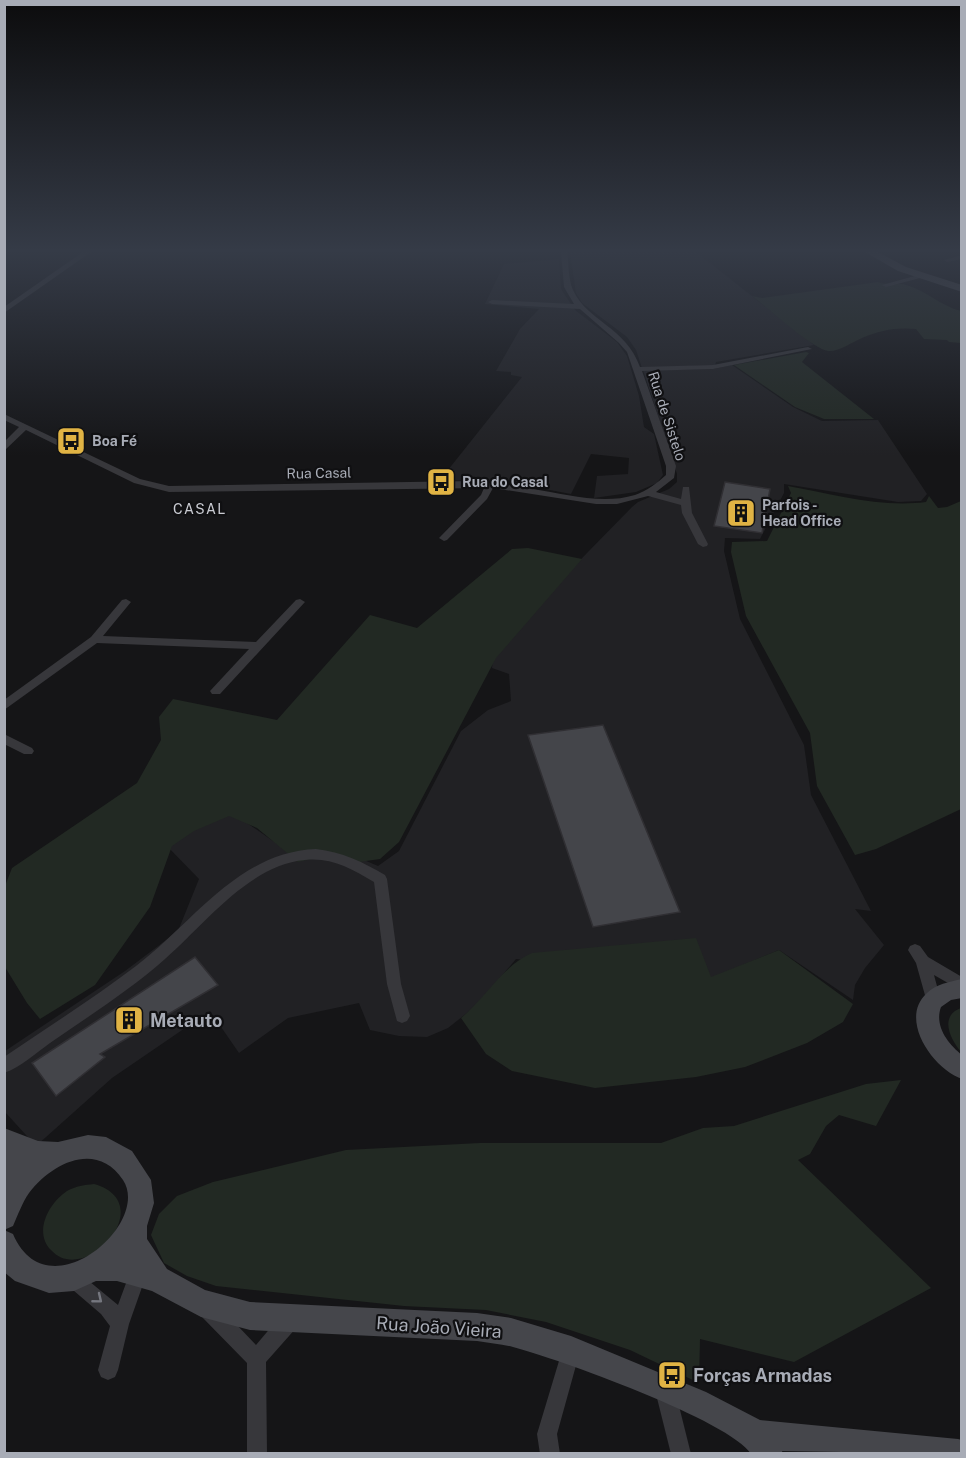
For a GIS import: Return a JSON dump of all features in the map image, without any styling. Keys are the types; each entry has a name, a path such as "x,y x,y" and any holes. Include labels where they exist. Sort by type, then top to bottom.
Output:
{"street":[{"name":"Rua de Sistelo","path":"597,320 622,341 631,352 671,466 671,476 664,485 648,493"},
{"path":"637,369 713,367 808,349"},
{"name":"Rua Casal","path":"4,416 137,481 169,489 489,485 574,499 602,501 628,499 648,493"},
{"path":"4,448 25,426"},
{"path":"444,538 488,492 489,485"},
{"path":"686,489 687,513 704,544"},
{"path":"648,493 685,503"},
{"path":"4,705 95,639 126,602"},
{"path":"216,691 300,602"},
{"path":"95,639 258,646"},
{"path":"4,738 28,751"},
{"path":"4,1066 142,969 176,942 229,890 261,870 290,857 321,853 351,861 381,879 394,984 402,1016"},
{"path":"933,1001 919,956 962,987"},
{"path":"962,987 941,994 933,1001 927,1013 927,1026 931,1039 940,1052 962,1069"},
{"path":"4,1141 38,1153 58,1154"},
{"path":"4,1141 14,1170 15,1190"},
{"path":"4,1217 15,1190 34,1168 58,1154 76,1149 98,1148 117,1154 131,1166 140,1184 141,1204 134,1226 121,1247 97,1268 55,1280 33,1276 8,1260"},
{"name":"Rua João Vieira","path":"134,1226 134,1242 148,1276"},
{"name":"Rua João Vieira","path":"97,1268 117,1268 148,1276 201,1303 250,1316 477,1327 511,1332 571,1350 728,1417 762,1444"},
{"path":"108,1370 120,1324 148,1276"},
{"path":"71,1277 108,1307 120,1324"},
{"path":"201,1303 256,1359"},
{"path":"257,1454 256,1359 292,1318"},
{"path":"550,1454 547,1434 571,1350"},
{"path":"665,1390 681,1454"},
{"path":"762,1444 958,1454"}],"shaded area":[{"path":"529,320 588,320 617,342 627,356 639,396 644,427 654,434 663,475 657,483 636,492 594,498 597,476 628,474 629,458 591,454 571,494 508,482 440,480 522,377 511,375 511,372 496,371 520,329"},
{"path":"605,320 782,320 814,345 716,362 715,365 642,368 636,350 627,337"},
{"path":"782,320 961,320 961,343 924,339 916,329 902,328 875,333 841,348 828,351 801,335"},
{"path":"809,353 802,362 874,419 824,419 795,407 734,365"},
{"path":"732,365 793,407 822,421 878,420 927,494 921,501 898,502 784,484 784,493 760,539 725,538 724,551 740,619 804,745 811,795 871,911 855,909 884,945 865,968 855,985 853,1000 779,950 711,978 516,959 477,1005 448,1028 427,1037 399,1036 370,1030 359,1003 288,1018 239,1053 210,1011 112,1078 36,1146 5,1112 5,1051 125,971 178,931 199,879 166,845 224,807 286,850 350,854 378,866 399,851 461,731 488,710 511,701 509,674 492,668 493,657 543,598 632,507 638,502 669,489 677,482 677,474 643,370 713,369"},
{"path":"788,486 874,502 926,502 929,496 938,508 961,501 961,809 876,849 855,855 817,786 810,733 746,616 731,552 732,542 767,541 791,493"},
{"path":"528,548 582,559 496,658 399,842 380,859 345,864 325,856 298,862 257,828 229,816 194,831 172,846 150,907 95,985 40,1019 27,1003 5,967 5,886 12,868 137,783 161,740 159,717 173,699 277,720 370,615 417,628 512,549"},
{"path":"696,938 711,977 779,950 853,1004 843,1022 807,1043 745,1067 696,1077 595,1088 512,1071 486,1054 461,1018 512,965 532,953"},
{"path":"962,1008 961,1052 953,1041 948,1022 954,1012"},
{"path":"901,1080 876,1126 839,1115 826,1126 810,1154 798,1160 931,1288 794,1362 700,1339 699,1383 630,1350 546,1322 486,1310 404,1306 216,1286 187,1276 164,1263 151,1235 159,1214 177,1196 213,1182 346,1150 480,1143 661,1143 703,1128 734,1126 866,1084"},
{"path":"94,1184 113,1194 120,1208 119,1223 110,1238 97,1251 81,1258 65,1259 51,1250 43,1235 43,1227 49,1210 67,1191"}],"building":[{"name":"Parfois - Head Office","path":"725,482 770,489 762,533 714,526"},
{"path":"603,725 680,912 593,927 528,735"},
{"name":"Metauto","path":"195,957 218,985 100,1054 105,1057 56,1096 32,1063"}],"place":[{"name":"Boa Fé","path":"71,441"},
{"name":"Rua do Casal","path":"441,482"},
{"name":"Parfois - Head Office","path":"741,513"},
{"name":"Metauto","path":"129,1020"},
{"name":"Forças Armadas","path":"672,1375"}],"district":[{"name":"CASAL","path":"200,509"}]}
